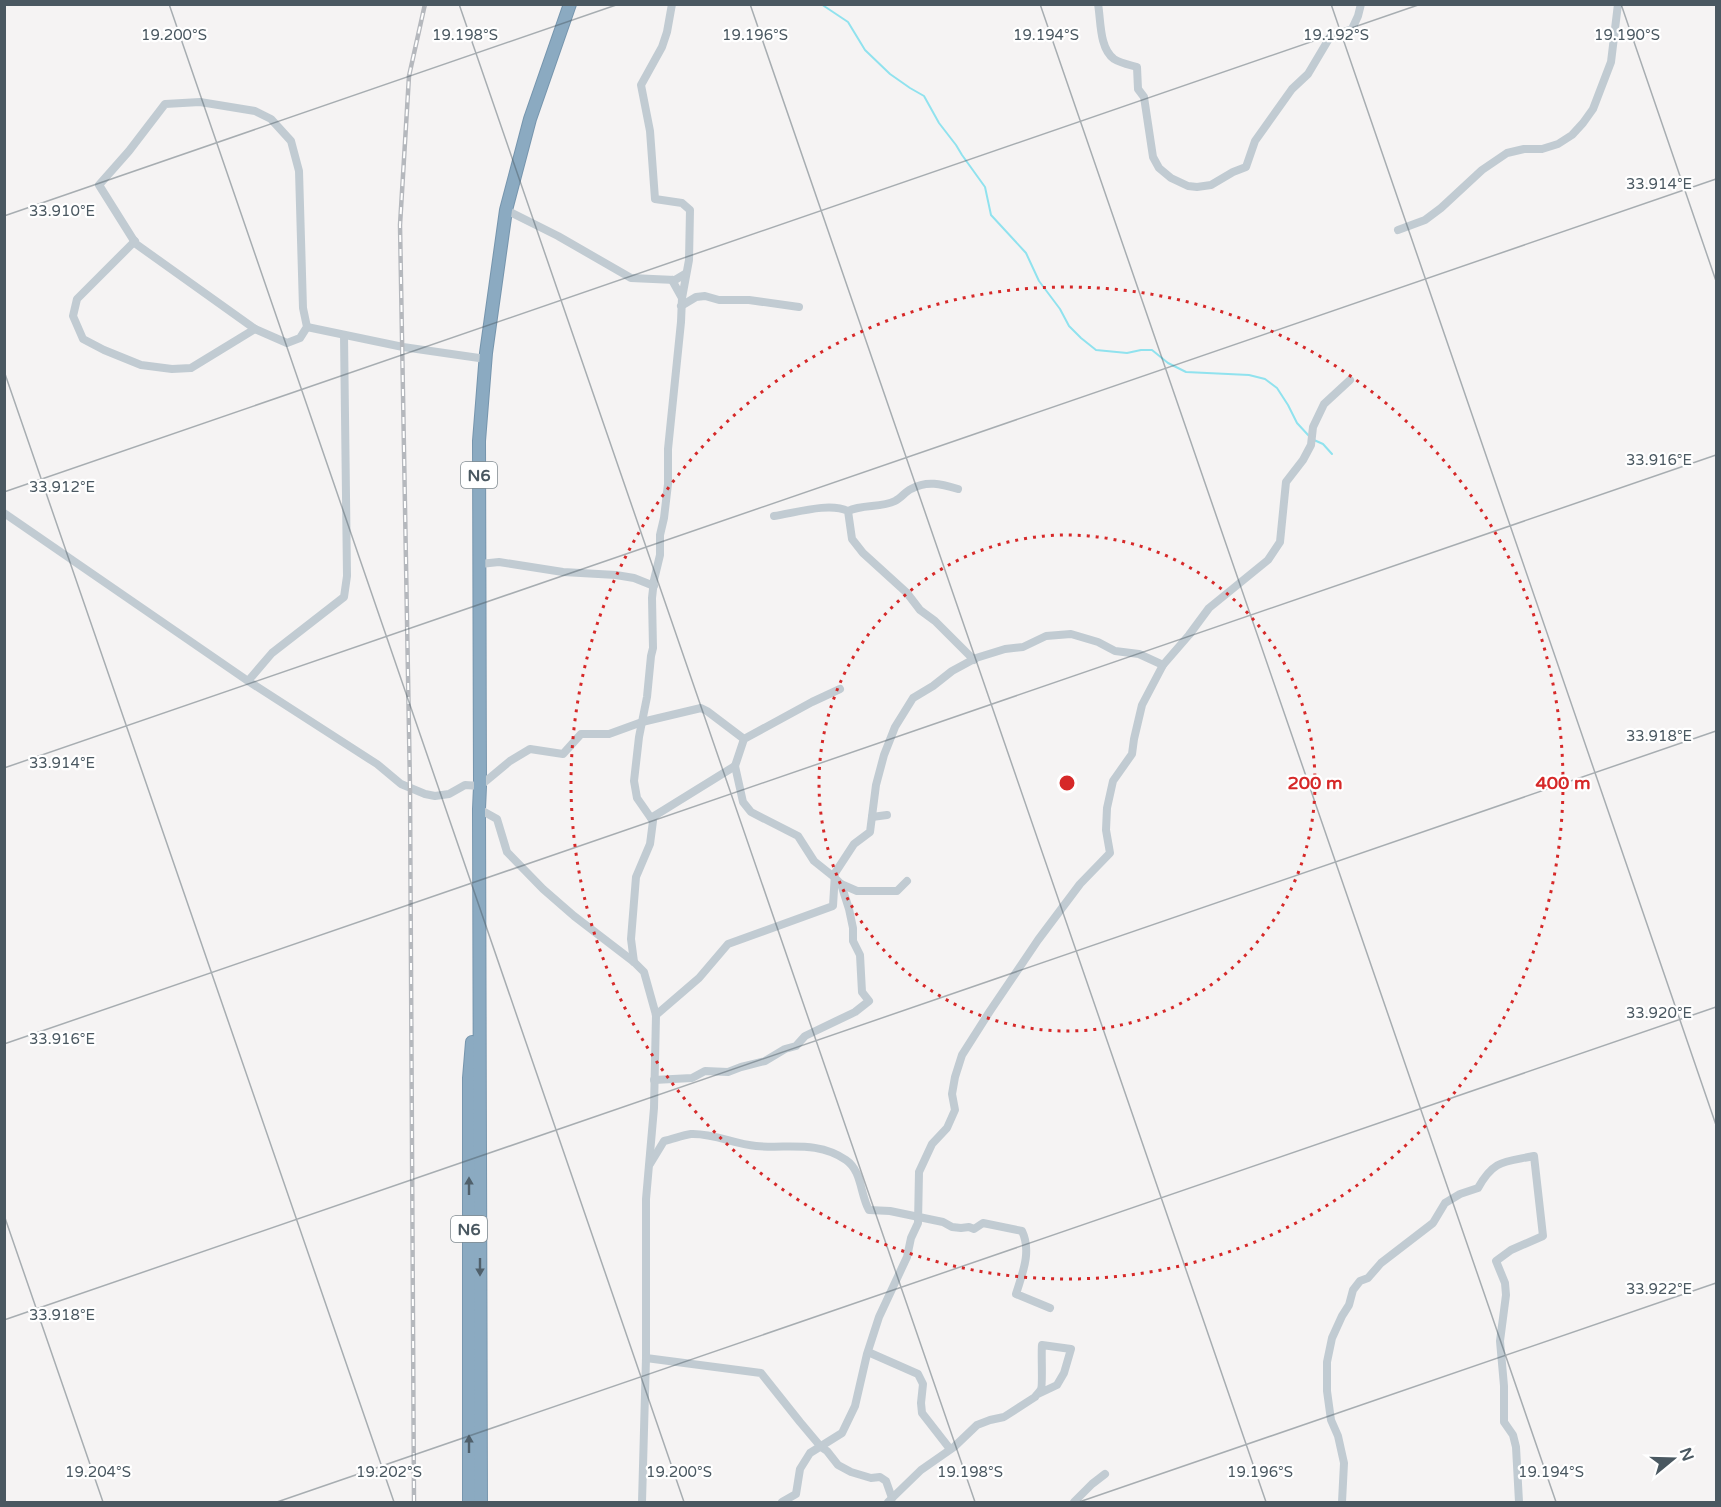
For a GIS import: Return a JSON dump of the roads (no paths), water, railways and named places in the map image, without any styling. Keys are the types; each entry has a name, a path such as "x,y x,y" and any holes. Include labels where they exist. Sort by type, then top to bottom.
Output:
{"highway":[{"name":"N6","path":"481,1503 479,441 486,359 507,210 530,119 570,4"},
{"name":"N6","path":"469,1503 469,1078 479,956"}],"street":[{"path":"634,962 631,939 636,877 650,844 653,821 637,798 634,781 653,648 652,598 660,555 660,535 668,484 668,449 685,274 689,260 690,210 682,203 655,199 651,140 640,85 662,47 672,4"},
{"path":"1098,4 1106,48 1113,58 1137,67 1138,89 1144,97 1153,157 1160,168 1171,178 1188,186 1197,187 1211,185 1246,167 1255,141 1266,124 1292,89 1308,74 1330,37 1352,29 1360,4"},
{"path":"1398,230 1425,220 1482,170 1507,153 1524,149 1542,149 1558,144 1584,123 1593,109 1611,62 1618,4"},
{"path":"200,102 255,111 271,119 291,141 299,171 303,308 307,327 300,338 287,343 255,329 135,241 99,185 165,104 200,102"},
{"path":"507,210 631,278 675,280 685,274"},
{"path":"135,241 77,299 73,316 83,339 141,365 172,369 191,368 255,329"},
{"path":"672,280 682,302"},
{"path":"682,302 705,296 719,300 749,300 799,307"},
{"path":"307,327 403,347 486,359"},
{"path":"248,681 272,653 344,597 347,576 344,335"},
{"path":"782,1503 796,1498 800,1469 810,1453 842,1433 855,1406 879,1317 907,1257 911,1238 918,1223 919,1172 932,1144 947,1128 955,1110 952,1094 962,1055 1038,940 1080,884 1110,853 1106,831 1107,808 1113,781 1132,754 1142,705 1163,665 1209,608 1269,560 1280,542 1286,482 1311,445 1312,427 1324,404 1350,380"},
{"path":"774,516 840,507 848,511 858,507 883,504 896,500 923,483 934,483 958,489"},
{"path":"848,511 852,539 863,553 974,660"},
{"path":"4,513 248,681 377,764 401,784 425,794 443,796 465,784 480,786 510,761 530,749 563,754 581,734 609,734 642,722 701,708 744,739"},
{"path":"480,564 499,562 563,572 616,575 634,578 654,586"},
{"path":"656,1015 699,978 728,944 833,906 835,873 854,844 870,832 876,785 895,726 913,698 952,671 974,660 1005,649 1023,647 1046,636 1071,634 1098,642 1115,651 1140,654 1163,665"},
{"path":"840,689 744,739 735,766 743,802 751,812 798,836 814,861 841,884 857,891 897,891 907,881"},
{"path":"651,818 735,766"},
{"path":"479,808 496,819 507,852 543,889 644,972 656,1015 646,1199 646,1358 642,1503"},
{"path":"872,817 887,815"},
{"path":"654,1080 692,1078 705,1071 728,1072 765,1061 785,1048 796,1046 805,1036 855,1012 869,1001 862,992 860,956 853,941 849,909 841,884"},
{"path":"649,1166 664,1141 691,1134 754,1146 799,1145 823,1149 847,1161 857,1172 860,1188 869,1210 890,1211 943,1222 951,1227 974,1229 983,1223 1022,1231 1026,1238 1026,1261 1016,1294 1050,1308"},
{"path":"1342,1503 1344,1463 1338,1436 1331,1420 1327,1391 1327,1362 1332,1338 1349,1305 1353,1290 1381,1263 1433,1223 1445,1203 1460,1194 1478,1188 1486,1174 1496,1165 1534,1156 1543,1236 1511,1250 1496,1261 1505,1283 1506,1295 1500,1341 1504,1422 1513,1435 1516,1447 1519,1503"},
{"path":"891,1501 921,1470 951,1449 977,1425 1004,1417 1038,1394 1042,1388 1042,1345 1071,1349 1064,1373 1057,1385 1038,1394"},
{"path":"868,1352 918,1374 923,1384 922,1413 951,1449"},
{"path":"646,1358 761,1373 838,1465 850,1472 886,1481 891,1501"},
{"path":"1074,1503 1105,1474"}],"waterway":[{"path":"821,4 848,22 865,50 890,74 924,96 939,123 985,187 991,215 1026,253 1039,281 1060,309 1069,326 1081,338 1096,350 1127,353 1152,350 1168,363 1186,372 1249,375 1265,379 1277,388 1297,423 1309,436"},
{"path":"1314,440 1323,444 1332,454"}],"railway":[{"path":"414,1502 410,788 400,225 409,76 425,4"}]}
